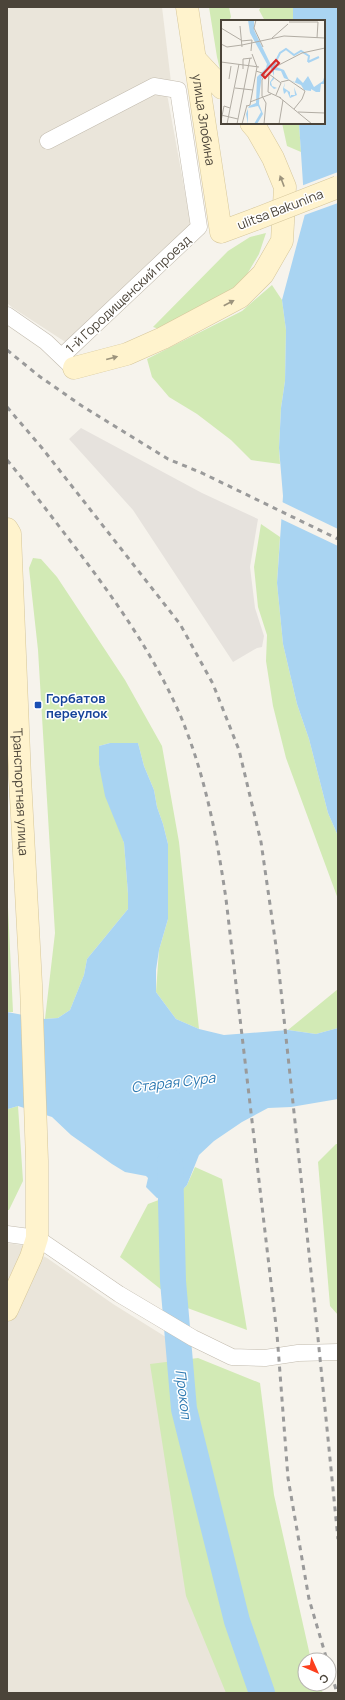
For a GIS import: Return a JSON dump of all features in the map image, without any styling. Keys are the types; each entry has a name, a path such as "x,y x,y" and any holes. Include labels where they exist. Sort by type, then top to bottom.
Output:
{"main road":[{"name":"улица Злобина","path":"187,7 221,232"},
{"path":"195,58 221,87"},
{"path":"68,362 127,354 163,338 240,297 263,274 282,241 285,187 273,158 252,124"},
{"name":"ulitsa Bakunina","path":"221,232 338,187"},
{"name":"Транспортная улица","path":"7,529 10,534 20,778 31,984 37,1162 37,1238 31,1257 7,1310"}],"street":[{"name":"1-й Городищенский проезд","path":"48,141 154,86 178,90 199,227 68,362"},
{"path":"7,315 46,342 68,362"},
{"path":"7,1234 37,1238 119,1294 164,1322 232,1357 265,1358 298,1353 338,1352"}],"shaded area":[{"path":"7,7 162,7 171,82 152,93 167,94 191,225 67,343 7,303"},
{"path":"81,428 202,493 258,519 250,567 255,608 264,636 262,647 257,648 233,662 133,510 69,439"},
{"path":"7,1243 21,1245 47,1258 113,1304 169,1339 224,1665 238,1693 7,1693"}],"green space":[{"path":"209,7 229,7 231,17 230,20 221,20 221,74"},
{"path":"261,7 293,7 293,20 264,20 259,10"},
{"path":"282,124 299,124 301,152 287,146"},
{"path":"266,233 259,254 243,281 223,295 159,329 153,327 228,251 250,237"},
{"path":"272,285 282,300 286,330 285,381 281,408 279,448 280,464 251,460 231,440 197,414 169,397 152,377 147,359 242,311"},
{"path":"261,524 280,537 277,583 283,644 297,704 309,739 328,813 338,836 338,899 286,758 273,706 266,661 267,635 258,607 254,567"},
{"path":"33,558 41,559 57,577 125,680 162,746 179,842 199,1029 176,1019 156,992 159,950 168,919 168,844 157,807 154,790 144,766 138,743 110,743 99,746 99,765 124,843 128,909 87,959 84,975 70,1010 58,1018 45,1019 55,933 38,650 29,568"},
{"path":"7,886 13,1012 7,1012"},
{"path":"338,989 338,1028 316,1034 288,1030"},
{"path":"18,1106 23,1181 9,1210 7,1210 7,1111 8,1109"},
{"path":"336,1144 338,1144 338,1315 330,1306 318,1162"},
{"path":"195,1167 222,1179 247,1330 182,1306 120,1257 148,1204 164,1198 177,1196 187,1185"},
{"path":"198,1358 260,1383 274,1495 309,1652 297,1652 297,1692 323,1693 226,1693 186,1596 150,1364"}],"water":[{"path":"293,7 338,7 338,836 328,813 309,739 297,704 283,644 277,583 283,496 279,448 281,408 285,381 286,330 282,300 305,214 299,124 325,124 325,20 293,20"},
{"name":"Старая Сура","path":"110,743 138,743 144,766 154,790 157,807 168,844 168,919 159,950 156,970 156,992 176,1019 199,1029 224,1035 288,1030 316,1034 338,1028 338,1099 291,1107 268,1108 242,1122 214,1141 199,1155 187,1185 177,1196 157,1198 146,1187 148,1178 146,1176 125,1172 112,1164 71,1135 52,1117 18,1106 8,1109 7,1111 7,1012 45,1019 58,1018 70,1010 84,975 87,959 128,909 124,843 105,796 99,765 99,746"}],"pier":[{"path":"338,172 338,203 302,216 301,186"},
{"path":"280,501 338,529 338,546 279,518"}],"waterway":[{"name":"Прокоп","path":"170,1162 173,1281 184,1409 237,1621 262,1693"}],"railway":[{"path":"7,350 39,376 82,406 168,459 202,473 338,539"},
{"path":"7,407 42,448 180,624 213,684 239,750 261,842 277,953 338,1539"},
{"path":"7,460 100,580 158,669 181,717 197,761 209,806 219,853 226,899 277,1334 288,1478 309,1599 325,1652"}],"place":[{"name":"Горбатов переулок","path":"38,705"}]}
